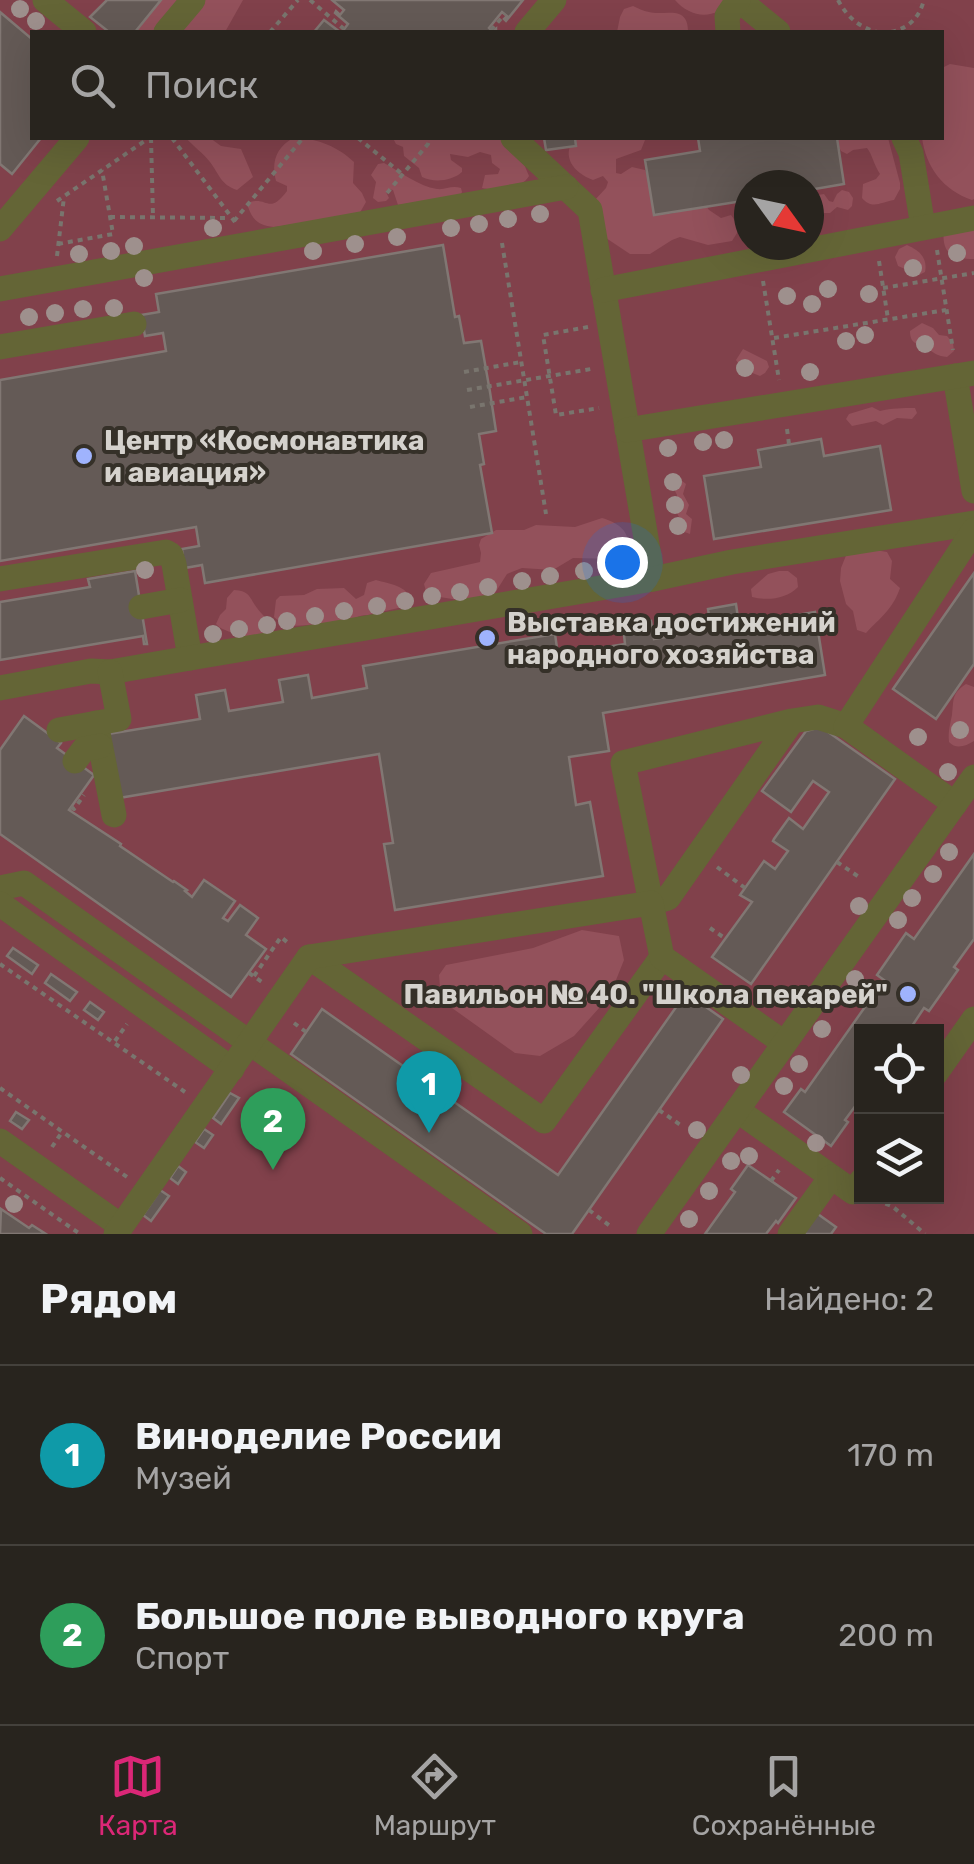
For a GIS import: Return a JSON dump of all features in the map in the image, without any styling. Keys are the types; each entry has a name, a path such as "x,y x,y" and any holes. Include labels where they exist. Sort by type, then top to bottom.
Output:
{"lane":[{"path":"45,0 82,30"},
{"path":"168,30 194,0"},
{"path":"515,30 554,0"},
{"path":"728,30 727,16 738,0 776,30"},
{"path":"0,229 75,140"},
{"path":"515,140 590,210 653,579"},
{"path":"905,140 912,153 928,227"},
{"path":"0,289 566,187"},
{"path":"824,247 974,218"},
{"path":"604,290 755,260"},
{"path":"0,348 134,324"},
{"path":"627,430 962,375 974,492"},
{"path":"0,688 653,579 732,562 974,526"},
{"path":"846,726 974,526"},
{"path":"0,579 168,553 174,560 190,658"},
{"path":"140,607 180,600"},
{"path":"75,761 98,734 119,719 110,672"},
{"path":"784,1043 662,957 623,763 818,717 846,726 955,804"},
{"path":"0,1140 119,1230 146,1190 167,1142 205,1107 309,958 668,898 792,722"},
{"path":"60,730 98,734"},
{"path":"98,734 114,816"},
{"path":"649,1234 974,777"},
{"path":"0,888 24,884 520,1234"},
{"path":"0,904 232,1069"},
{"path":"309,958 544,1121 662,957"},
{"path":"944,1062 974,1019"},
{"path":"737,1110 854,1191"},
{"path":"790,1234 830,1177"}],"path":[{"path":"272,30 298,0"},
{"path":"310,0 344,29"},
{"path":"838,0 845,13 873,30"},
{"path":"896,30 910,24 924,0"},
{"path":"491,30 505,14"},
{"path":"498,22 515,30"},
{"path":"52,204 149,140"},
{"path":"152,140 153,217"},
{"path":"174,140 251,244"},
{"path":"233,219 301,140"},
{"path":"360,140 402,174"},
{"path":"362,224 429,140"},
{"path":"58,244 113,234 102,170"},
{"path":"54,279 64,196"},
{"path":"110,217 233,219"},
{"path":"928,227 962,375"},
{"path":"874,237 888,319"},
{"path":"502,243 546,514"},
{"path":"760,260 783,404"},
{"path":"883,288 974,273"},
{"path":"772,338 946,310"},
{"path":"574,330 542,335 556,415 588,410"},
{"path":"464,372 521,362"},
{"path":"467,390 598,368"},
{"path":"470,407 527,398"},
{"path":"788,434 790,444"},
{"path":"71,807 74,809 84,794"},
{"path":"699,855 746,888"},
{"path":"837,862 859,878"},
{"path":"710,928 726,938"},
{"path":"253,976 268,956"},
{"path":"0,964 205,1107"},
{"path":"0,1088 146,1190"},
{"path":"660,1110 682,1126"},
{"path":"0,1178 80,1234"},
{"path":"887,1204 925,1234"},
{"path":"589,1210 610,1226"}],"shaded area":[{"name":"Выставка достижений народного хозяйства","path":"0,0 974,0 974,1234 0,1234"},
{"path":"148,0 243,0 226,30 119,30"},
{"path":"675,0 730,0 718,11 703,15 688,11"},
{"path":"633,6 649,12 680,14 688,30 617,30 624,9"},
{"path":"950,64 974,68 972,200 944,184 927,159 922,140 944,140 944,67"},
{"path":"188,140 213,140 221,146 241,149 253,177 237,190 224,182"},
{"path":"290,140 313,140 354,162 353,183 366,202 358,216 274,227 254,219 248,207 250,202 272,204 287,191 287,186 276,181 274,168 282,146"},
{"path":"394,140 514,140 529,176 508,188 482,188 485,175 498,174 500,169 492,163 491,155 480,152 468,157 450,154 462,172 448,179 427,179 404,156 403,147"},
{"path":"574,140 645,140 641,150 616,159 616,173 632,167 645,170 656,212 674,213 703,202 721,218 731,215 734,238 708,245 680,237 650,254 630,254 603,236 594,201 608,182 603,176 593,180 580,173 571,163 569,151"},
{"path":"835,140 889,140 900,183 894,200 866,202 862,198 863,184 880,174 867,148 847,154"},
{"path":"384,163 423,185 437,189 457,187 462,192 460,196 398,205 393,190 388,189 389,198 378,202 373,198 376,182 371,175 378,164"},
{"path":"842,190 849,192 852,206 824,213 824,194 833,202"},
{"path":"974,221 974,259 953,255 944,243 944,227"},
{"path":"907,245 922,255 925,272 919,275 898,266 895,257"},
{"path":"922,323 947,336 954,351 947,357 941,356 913,341 910,331"},
{"path":"743,349 767,361 765,373 760,376 742,369 736,360"},
{"path":"872,407 880,411 915,408 917,413 912,419 897,418 883,425 876,421 852,426 846,419 849,414"},
{"path":"681,480 686,484 686,514 692,519 690,534 679,530 680,519 674,507 677,495 673,487"},
{"path":"602,518 617,524 628,539 618,559 573,558 553,570 522,568 507,574 495,593 465,601 427,595 424,584 431,573 480,562 481,539 496,530 524,530 536,525 575,527"},
{"path":"887,552 892,561 890,579 900,588 890,608 866,633 857,630 853,611 846,604 841,568 847,553"},
{"path":"788,571 797,578 798,587 776,598 752,597 751,589 768,574"},
{"path":"376,580 405,591 411,600 407,606 339,623 291,625 274,617 280,596 344,588 356,599 364,595 367,583"},
{"path":"234,590 248,595 271,624 273,627 266,635 242,638 216,624"},
{"path":"966,684 974,687 974,741 958,747 949,742 949,728 954,698"},
{"path":"582,930 619,936 624,960 600,1007 574,1036 540,1056 515,1053 452,1008 440,988 439,975 446,965 533,948"}],"building":[{"path":"107,0 161,0 137,30 106,30 90,17"},
{"path":"332,0 523,0 506,21 502,12 491,30 344,30 348,24 335,13 340,15 344,10"},
{"path":"0,12 30,37 30,140 39,140 12,174 0,164"},
{"path":"324,20 337,30 316,30"},
{"path":"544,140 575,140 576,146 546,150"},
{"path":"698,140 837,140 844,184 824,187 824,170 734,170 734,202 654,215 645,160 700,151"},
{"path":"443,245 455,317 459,316 464,343 481,341 490,392 496,431 479,434 484,464 480,465 492,533 205,583 202,565 185,568 183,558 182,549 199,546 196,527 0,561 0,380 166,351 163,333 145,336 141,315 159,312 156,294"},
{"path":"821,439 824,456 880,446 891,510 714,539 704,476 761,467 758,450"},
{"path":"135,571 147,644 143,636 0,660 0,602 90,587 88,579"},
{"path":"974,573 974,664 936,719 893,689"},
{"path":"736,604 739,625 815,612 825,675 603,713 609,751 569,757 576,805 590,802 603,876 395,910 384,844 393,843 379,754 119,798 108,734 200,719 196,695 225,690 229,711 283,702 279,680 308,675 312,698 367,688 363,666 555,634 558,655 625,644 623,626 651,621 654,639 711,629 708,609"},
{"path":"24,716 61,743 57,748 94,775 69,810 192,897 204,880 235,901 223,918 228,921 240,905 258,918 246,935 266,949 231,997 0,834 0,750"},
{"path":"821,727 895,779 751,984 712,957 752,902 740,895 764,861 775,869 788,851 774,839 789,818 803,829 829,792 813,781 791,812 762,791 806,731"},
{"name":"Павильон № 40. \"Школа пекарей\"","path":"974,854 974,939 929,1011 924,1008 913,1024 854,1024 854,1108 831,1146 784,1112 801,1089 805,1092 884,980 877,975 906,933 914,939"},
{"path":"13,948 38,965 32,974 7,956"},
{"path":"51,974 77,992 70,1001 45,983"},
{"path":"686,993 723,1019 572,1234 546,1234 291,1054 322,1009 558,1175"},
{"path":"90,1002 104,1012 98,1020 84,1010"},
{"path":"230,1093 239,1098 221,1124 213,1118"},
{"path":"16,1112 29,1120 22,1129 10,1121"},
{"path":"204,1129 213,1135 204,1148 195,1142"},
{"path":"748,1165 796,1198 766,1234 705,1234 735,1192 731,1189"},
{"path":"178,1166 186,1172 178,1184 170,1178"},
{"path":"160,1190 169,1196 151,1221 143,1215"},
{"path":"1,1209 29,1228 32,1225 46,1234 0,1234"},
{"path":"815,1212 836,1227 831,1234 800,1234"}],"place":[{"name":"Центр «Космонавтика и авиация»","path":"84,456"},
{"name":"Выставка достижений народного хозяйства","path":"487,638"},
{"name":"Павильон № 40. \"Школа пекарей\"","path":"908,994"},
{"name":"Виноделие России","path":"429,1133"},
{"name":"Большое поле выводного круга","path":"273,1170"}]}
